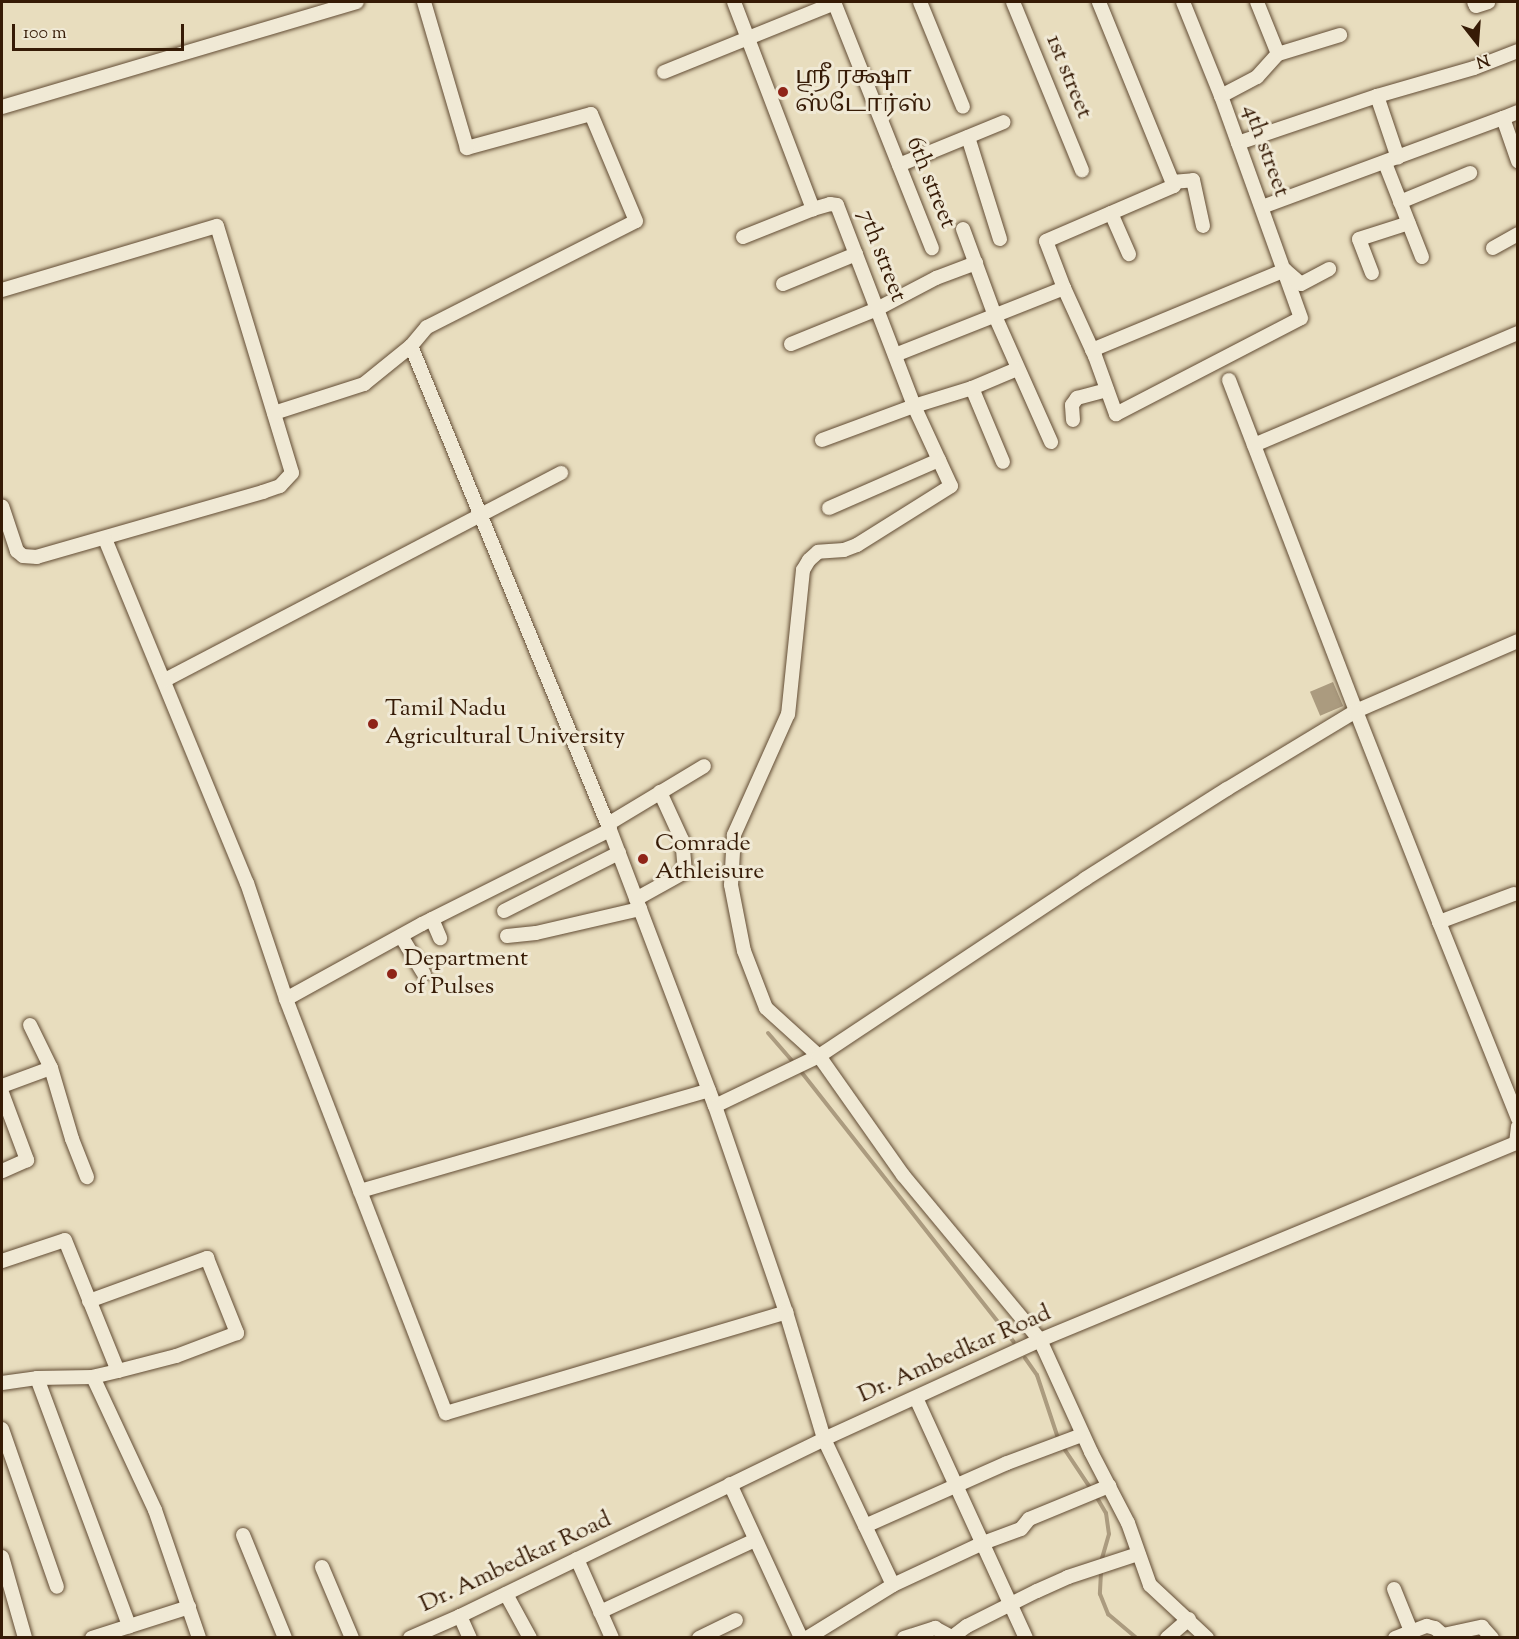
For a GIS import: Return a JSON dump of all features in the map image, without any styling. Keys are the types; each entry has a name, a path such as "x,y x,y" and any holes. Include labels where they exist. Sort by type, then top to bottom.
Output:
{"street":[{"path":"2,107 357,2"},
{"path":"274,413 364,384 411,346 427,327 636,221 591,114 467,148 424,2"},
{"path":"734,2 813,209 743,237"},
{"path":"664,72 835,2"},
{"name":"6th street","path":"835,2 932,248"},
{"path":"920,2 963,107"},
{"name":"1st street","path":"1013,2 1082,170"},
{"path":"1073,420 1072,405 1077,398 1107,390 1046,241 1173,186 1099,2"},
{"name":"4th street","path":"1107,390 1116,414 1301,318 1221,96 1183,2"},
{"path":"1257,2 1278,54"},
{"path":"1474,2 1476,6 1488,2"},
{"path":"1221,96 1257,77 1278,54 1340,35"},
{"path":"1238,143 1377,96 1474,68 1518,51"},
{"path":"1377,96 1398,158"},
{"path":"1262,207 1518,112"},
{"path":"1503,118 1518,161"},
{"path":"899,165 1004,122"},
{"path":"968,137 999,239"},
{"path":"1385,163 1422,257"},
{"path":"1400,202 1470,173"},
{"path":"1172,182 1193,180 1203,226"},
{"name":"7th street","path":"813,209 830,204 837,205 914,406 951,486 857,544 844,550 818,552 809,560 803,570 788,714 734,835 731,885 744,951 765,1008 819,1056"},
{"path":"1111,213 1129,254"},
{"path":"1372,273 1359,239 1409,223"},
{"path":"2,290 217,226 292,473 288,481 263,492 36,557 23,556 15,546 2,506"},
{"path":"963,229 995,316 1051,442"},
{"path":"1493,248 1518,234"},
{"path":"783,284 855,254"},
{"path":"791,344 877,309 936,278 976,263"},
{"path":"1092,350 1285,270 1301,284 1329,269"},
{"path":"895,355 1064,288"},
{"path":"1254,445 1518,333"},
{"path":"411,346 609,827 715,1106 786,1312 824,1439 893,1585"},
{"path":"822,440 914,406 972,388 1017,369"},
{"path":"1229,380 1356,711 1518,1119"},
{"path":"972,388 1003,462"},
{"path":"829,508 939,460"},
{"path":"165,680 561,473"},
{"path":"105,539 247,883 286,999 446,1413 786,1312"},
{"path":"715,1106 819,1056 1085,879 1356,711 1518,641"},
{"path":"286,999 432,919 609,827 660,792 704,766"},
{"path":"507,936 536,933 638,904 685,872 682,840 660,792"},
{"path":"504,911 619,854"},
{"path":"1439,922 1514,894"},
{"path":"432,919 440,938"},
{"path":"401,936 424,974"},
{"path":"30,1025 51,1068 72,1139 87,1177"},
{"path":"819,1056 903,1175 1040,1340 1082,1435 1128,1523 1150,1585 1208,1638"},
{"path":"2,1086 51,1068"},
{"path":"360,1191 708,1090"},
{"path":"2,1093 27,1160 2,1171"},
{"name":"Dr. Ambedkar Road","path":"410,1638 577,1560 824,1439 1040,1340 1516,1143 1518,1127"},
{"path":"2,1261 65,1240 118,1371"},
{"path":"2,1383 37,1378 93,1377 176,1356 237,1333 207,1258 89,1301"},
{"path":"93,1377 155,1510 199,1638"},
{"path":"37,1378 129,1626"},
{"path":"916,1398 1026,1638"},
{"path":"2,1429 57,1587"},
{"path":"865,1526 957,1485 1082,1435"},
{"path":"730,1484 801,1638"},
{"path":"807,1638 893,1585 1021,1528 1029,1519 1109,1486"},
{"path":"243,1535 285,1638"},
{"path":"600,1612 755,1540"},
{"path":"904,1638 935,1628 951,1637 967,1626 1068,1576 1138,1554"},
{"path":"2,1557 25,1638"},
{"path":"577,1560 612,1638"},
{"path":"322,1568 352,1638"},
{"path":"1394,1589 1411,1631"},
{"path":"506,1594 530,1638"},
{"path":"92,1638 189,1607"},
{"path":"460,1616 470,1638"},
{"path":"1167,1638 1189,1619"},
{"path":"699,1638 736,1620"},
{"path":"1395,1638 1427,1626 1435,1628 1443,1635 1454,1635 1482,1627 1492,1638"}],"shaded area":[{"path":"1333,682 1343,706 1320,716 1310,692"}],"waterway":[{"path":"768,1033 794,1063"},
{"path":"799,1069 1014,1342"},
{"path":"1025,1358 1037,1375 1058,1438"},
{"path":"1063,1447 1089,1486"},
{"path":"1096,1496 1106,1513 1109,1534 1101,1562"},
{"path":"1101,1572 1100,1594 1108,1614 1137,1638"}],"place":[{"name":"ஶ்ரீ ரக்ஷா ஸ்டோர்ஸ்","path":"783,92"},
{"name":"Tamil Nadu Agricultural University","path":"373,724"},
{"name":"Comrade Athleisure","path":"643,859"},
{"name":"Department of Pulses","path":"392,974"}]}
